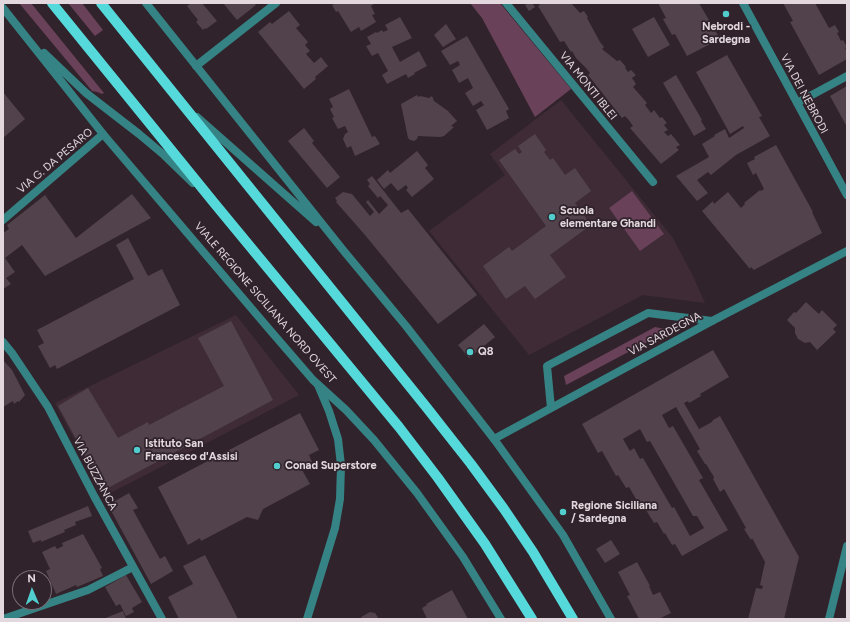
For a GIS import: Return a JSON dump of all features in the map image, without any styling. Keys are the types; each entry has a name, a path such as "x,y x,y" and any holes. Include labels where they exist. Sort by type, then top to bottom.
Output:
{"main road":[{"name":"VIALE REGIONE SICILIANA NORD OVEST","path":"51,3 356,375 438,478 485,544 532,619"},
{"path":"101,3 471,464 533,552 573,619"}],"street":[{"path":"146,3 343,250 406,326 494,439 563,535 611,619"},
{"path":"196,66 276,3"},
{"name":"VIA MONTI IBLEI","path":"506,3 654,182"},
{"name":"VIA DEI NEBRODI","path":"743,3 847,195"},
{"name":"VIALE REGIONE SICILIANA NORD OVEST","path":"3,8 103,134 269,329 318,385 346,410 374,440 417,493 463,557 501,619"},
{"path":"21,30 86,94 159,151 215,204"},
{"path":"797,103 847,76"},
{"path":"183,104 312,218 343,250"},
{"name":"VIA G. DA PESARO","path":"3,220 103,134"},
{"name":"VIA SARDEGNA","path":"494,439 712,321 847,251"},
{"path":"551,408 547,366 648,313 712,321"},
{"name":"VIA BUZZANCA","path":"3,342 48,407 94,496 162,619"},
{"path":"307,619 335,528 340,499 338,439 329,411 318,385"},
{"path":"829,619 847,546"},
{"path":"3,619 88,590 134,567"}],"shaded area":[{"path":"19,3 31,3 104,93 102,94 92,91"},
{"path":"68,3 82,3 103,30 95,36"},
{"path":"470,3 500,3 571,89 535,117 482,18"},
{"name":"Scuola elementare Ghandi","path":"561,100 673,238 705,303 643,295 529,355 429,231 505,175 490,154"},
{"path":"632,191 664,234 640,251 609,208"},
{"name":"Istituto San Francesco d'Assisi","path":"236,315 299,395 105,496 55,403"},
{"path":"655,327 670,330 566,385 564,376"}],"building":[{"path":"191,3 202,3 217,21 203,30 196,22 198,20 187,6"},
{"path":"223,3 254,3 256,5 237,20"},
{"path":"336,3 375,3 371,6 375,14 372,15 376,22 361,31 359,27 351,32 338,11 336,12 332,5"},
{"path":"532,3 535,7 529,11 525,5"},
{"path":"539,3 571,3 580,13 584,11 604,47 602,49 617,61 620,60 628,72 631,70 636,75 632,78 636,84 633,87 647,103 645,105 651,113 654,110 660,118 662,117 667,123 664,125 668,130 664,132 668,136 671,134 680,145 676,147 679,150 661,164 630,128 633,126 628,119 625,116 622,118 588,75 590,73 576,58 572,51 571,52 564,41 560,42 538,6 540,5"},
{"path":"658,3 699,3 720,39 687,56 675,34 672,35 663,19 666,18"},
{"path":"783,3 815,3 829,28 835,25 839,32 837,33 841,41 843,40 847,47 845,48 847,51 847,59 819,75 790,22 793,21"},
{"path":"289,11 300,25 296,28 308,42 305,45 310,51 306,54 314,63 321,57 328,66 304,89 258,32 270,22 272,24"},
{"path":"400,17 412,38 392,47 400,62 419,51 427,66 408,78 406,74 387,84 382,75 388,71 378,53 372,56 366,46 371,44 367,37 382,30 383,32 388,30 385,25"},
{"path":"654,17 670,45 648,57 632,29"},
{"path":"446,24 456,39 443,47 434,35"},
{"path":"467,36 509,109 506,111 509,118 487,130 476,110 484,105 481,101 473,106 465,93 473,88 468,78 459,83 452,70 460,65 458,61 450,65 441,51"},
{"path":"727,55 762,116 759,117 770,136 736,155 711,175 708,172 697,180 708,193 697,201 676,176 709,157 702,144 715,136 714,135 725,129 729,138 744,128 743,126 730,134 696,72"},
{"path":"676,75 706,129 694,136 663,83"},
{"path":"847,86 847,127 830,96"},
{"path":"349,89 372,137 375,136 380,144 355,156 351,146 347,148 343,139 345,134 348,132 345,126 338,129 332,118 334,117 330,109 333,107 329,99"},
{"path":"3,92 25,119 3,138"},
{"path":"417,95 418,97 429,98 432,96 434,101 448,111 457,121 451,126 454,127 444,136 418,136 414,141 408,138 401,104"},
{"path":"304,128 314,141 312,143 340,177 327,188 288,141"},
{"path":"535,134 546,150 544,152 550,160 553,158 565,175 575,168 591,191 575,203 591,225 550,255 566,277 535,299 525,286 506,299 483,266 509,247 512,251 546,226 499,160 515,149 519,154 522,152 518,146"},
{"path":"776,145 813,212 822,233 754,270 751,267 750,269 702,211 713,201 714,204 728,192 741,208 745,204 744,203 760,190 761,191 764,189 756,173 753,175 747,163 755,159 754,157"},
{"path":"417,151 428,165 425,168 434,179 412,197 406,190 408,188 406,185 398,191 391,183 384,189 377,180 388,170 390,173"},
{"path":"372,176 401,213 408,209 477,295 438,324 336,202 337,201 335,198 343,192 352,194 370,216 374,212 366,202 368,200 379,214 388,205 380,196 378,198 368,186 370,184 367,180"},
{"path":"132,194 151,218 45,276 22,245 5,258 15,272 6,278 11,284 3,289 3,233 9,229 7,225 45,195 76,238"},
{"path":"128,238 148,276 162,269 180,305 57,369 55,365 50,368 38,346 44,343 37,330 134,279 116,245"},
{"path":"806,302 819,314 822,310 837,325 833,329 836,332 817,350 810,342 805,343 798,339 795,333 795,328 787,320"},
{"path":"231,321 273,400 104,490 58,406 88,388 118,438 148,422 149,425 224,386 198,338"},
{"path":"484,324 495,337 469,358 458,345"},
{"path":"713,350 729,377 700,394 701,396 689,403 688,401 684,403 699,429 720,416 799,557 784,619 748,619 756,588 762,589 763,586 760,585 765,562 752,538 751,540 744,529 746,528 724,489 720,492 713,479 714,477 697,451 700,449 676,407 662,415 669,428 673,426 703,478 699,480 728,530 682,556 675,544 672,545 657,522 654,523 629,487 626,488 618,475 616,476 602,451 598,453 582,424","holes":["640,429 647,442 650,441 693,516 697,516 704,528 690,536 674,507 672,508 643,458 640,459 634,448 630,451 623,439"]},
{"path":"3,360 12,370 25,395 19,402 18,401 14,404 13,401 3,407"},
{"path":"300,413 319,450 309,455 312,462 301,468 310,484 263,509 258,520 247,517 201,541 200,538 188,545 158,487"},
{"path":"129,493 138,508 133,510 160,559 165,556 173,571 151,584 108,505"},
{"path":"88,506 92,516 75,522 76,525 64,530 65,532 41,542 41,540 33,543 28,531"},
{"path":"83,534 102,568 100,569 103,576 77,587 76,585 56,594 52,585 52,570 48,570 50,569 42,552 55,546 57,549 63,546 62,543"},
{"path":"611,540 620,554 605,563 596,549"},
{"path":"205,555 238,619 179,619 168,597 193,584 183,566"},
{"path":"637,562 650,586 653,595 660,592 671,613 659,619 639,619 627,596 630,595 618,572"},
{"path":"126,575 142,602 132,608 134,612 126,616 120,604 116,606 105,587"},
{"path":"452,590 468,619 427,619 422,608 427,605 426,604"},
{"path":"123,611 126,619 103,619"},
{"path":"370,612 375,613 379,619 362,619 361,617"}],"place":[{"name":"Nebrodi - Sardegna","path":"726,14"},
{"name":"Scuola elementare Ghandi","path":"552,217"},
{"name":"Q8","path":"470,352"},
{"name":"Istituto San Francesco d'Assisi","path":"137,450"},
{"name":"Conad Superstore","path":"277,466"},
{"name":"Regione Siciliana / Sardegna","path":"563,512"}]}
